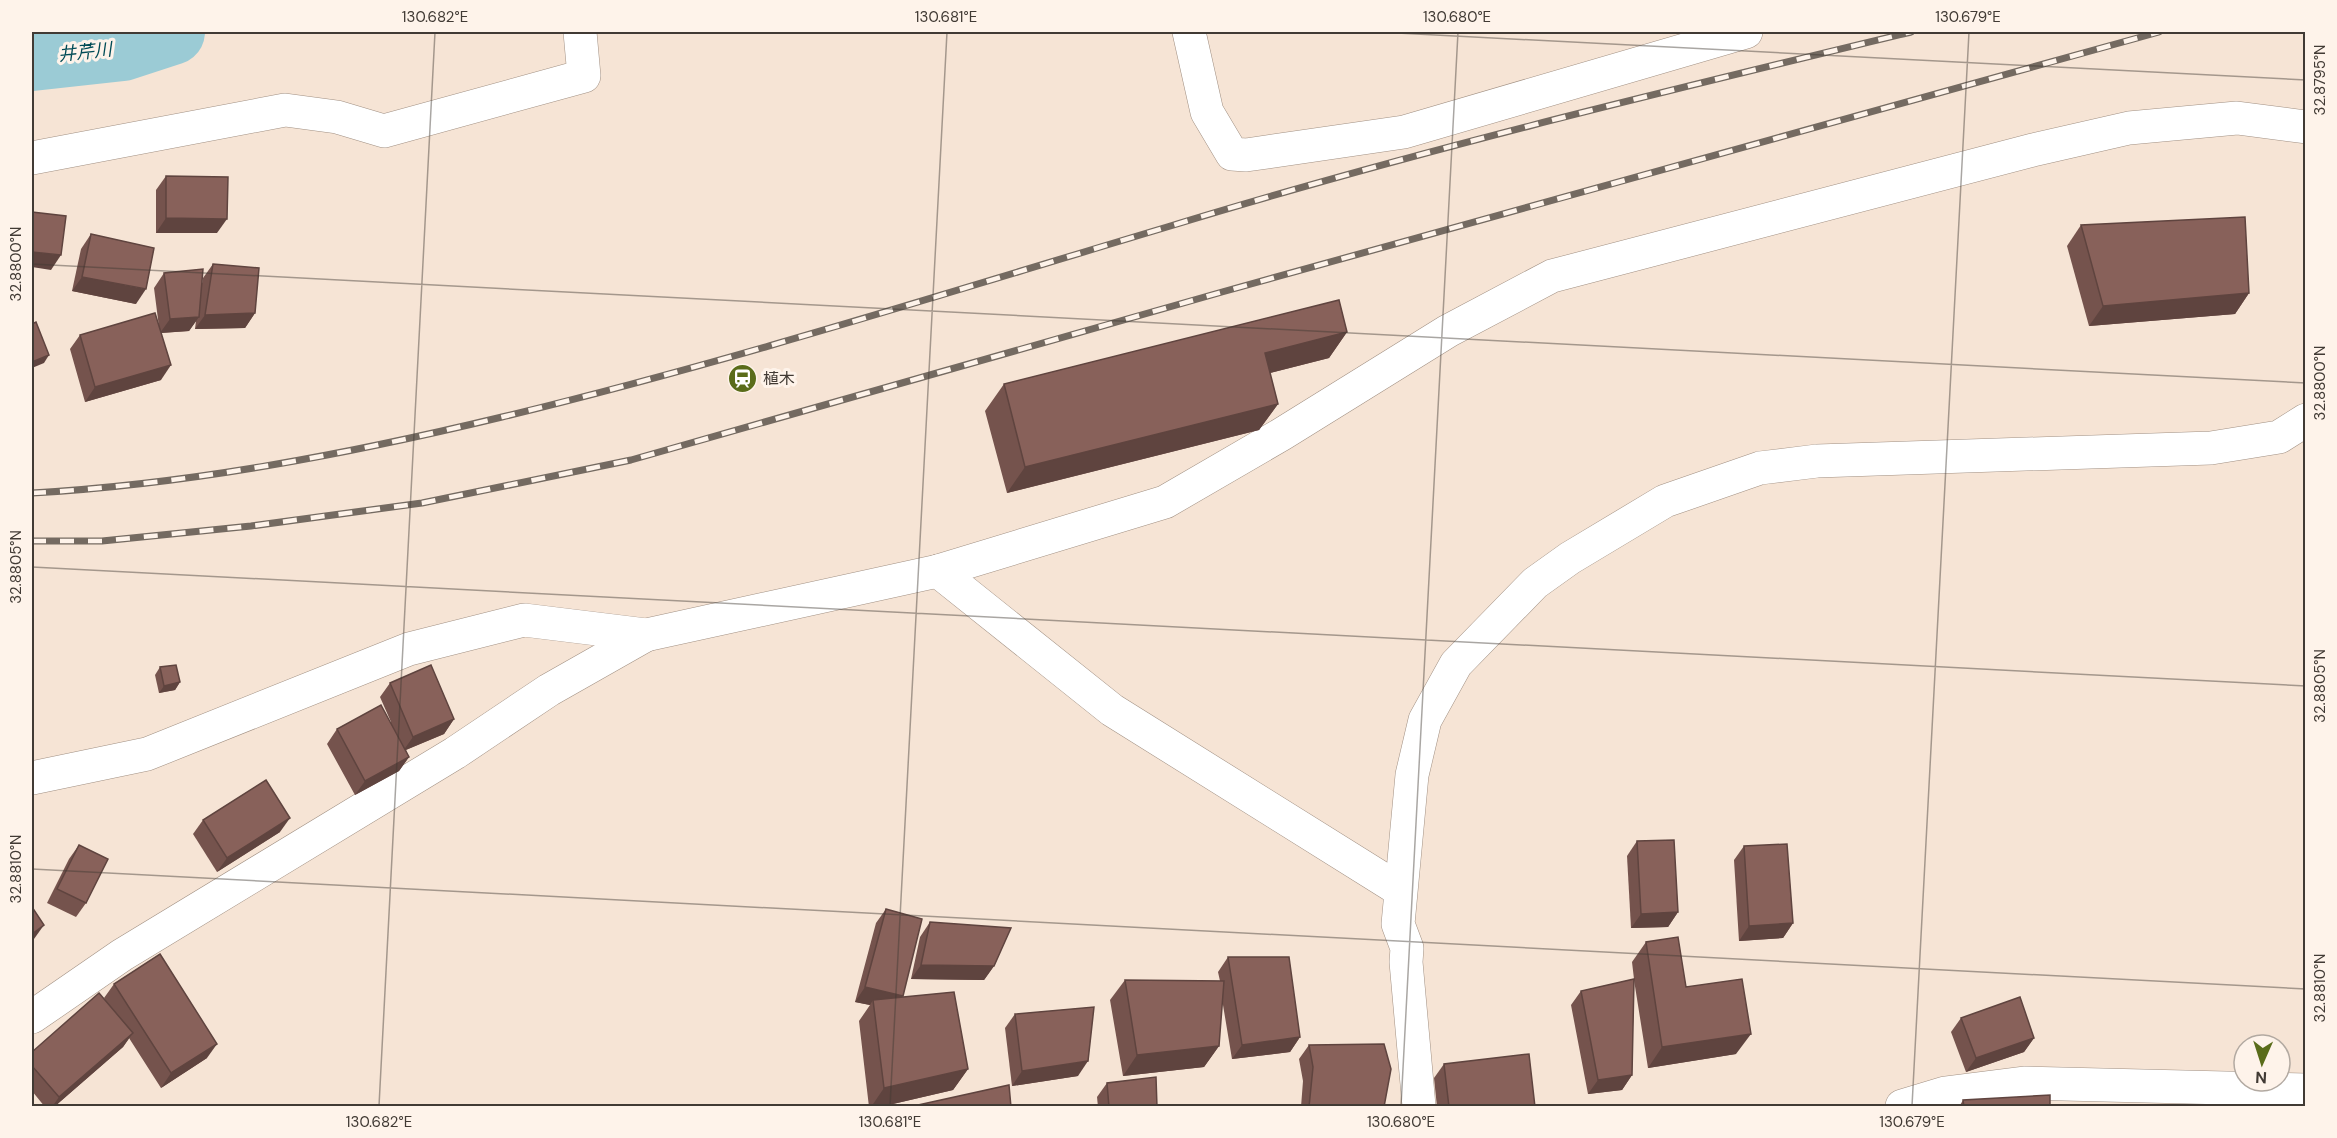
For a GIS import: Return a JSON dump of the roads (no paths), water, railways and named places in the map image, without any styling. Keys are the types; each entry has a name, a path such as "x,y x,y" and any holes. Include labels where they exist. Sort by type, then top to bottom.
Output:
{"street":[{"path":"32,158 285,110 337,117 384,131 584,76 580,32"},
{"path":"1189,32 1207,112 1232,154 1246,155 1404,132 1746,32"},
{"path":"32,1017 122,955 455,753 549,690 646,635 938,571 1165,502 1282,434 1448,331 1552,276 2033,150 2129,128 2237,118 2306,127"},
{"path":"1419,1107 1406,962 1407,948 1398,924 1412,775 1425,720 1456,664 1535,583 1570,558 1665,501 1760,468 1806,462 2211,448 2279,437 2306,420"},
{"path":"938,571 1112,710 1400,890"},
{"path":"32,778 147,754 409,649 524,620 646,635"},
{"path":"1902,1107 1945,1093 2024,1083 2306,1090"}],"waterway":[{"name":"井芹川","path":"32,58 123,48 172,32"}],"railway":[{"path":"32,493 150,483 268,466 502,417 753,351 1352,173 1631,100 1911,32"},
{"path":"32,541 102,541 251,526 422,503 631,460 1222,292 2159,32"}],"place":[{"name":"植木","path":"742,378"}]}
